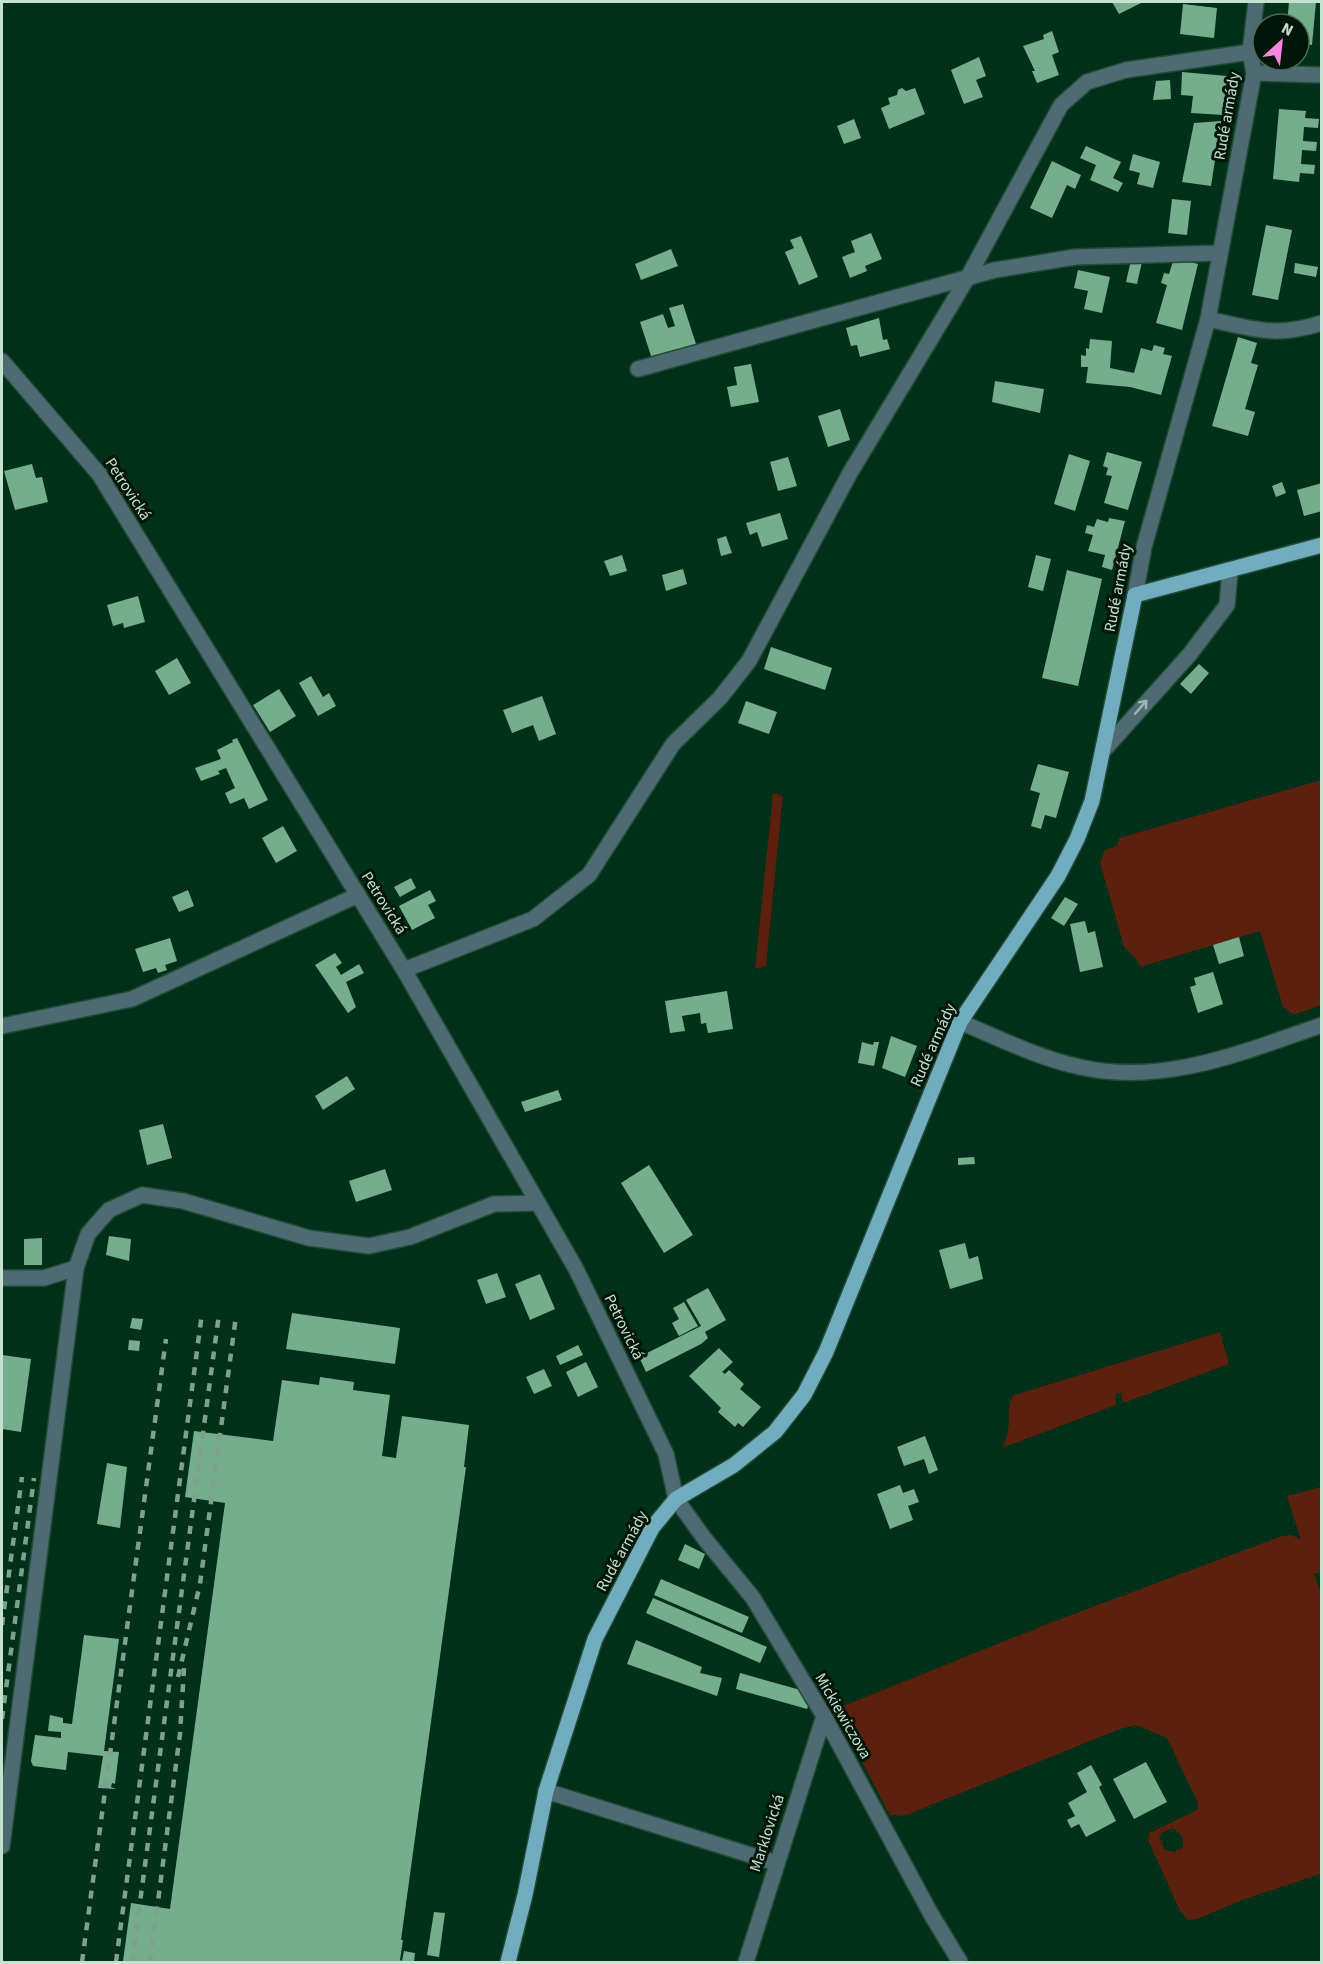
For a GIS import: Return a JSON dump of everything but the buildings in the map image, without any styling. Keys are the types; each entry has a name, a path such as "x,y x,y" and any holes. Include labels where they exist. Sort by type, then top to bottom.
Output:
{"main road":[{"path":"1136,595 1322,546"},
{"name":"Rudé armády","path":"508,1962 525,1895 546,1791 595,1639 652,1528 676,1499 734,1466 775,1432 804,1395 826,1352 960,1022 1058,876 1092,801 1136,595"}],"street":[{"name":"Rudé armády","path":"1136,595 1156,502 1208,319 1254,73 1250,52 1256,2"},
{"path":"404,970 533,919 589,875 673,744 720,698 749,661 850,473 968,277 1060,105 1087,82 1126,70 1250,52"},
{"path":"1254,73 1322,75"},
{"path":"639,369 968,277 1075,257 1220,253"},
{"path":"1208,319 1270,333 1296,331 1322,323"},
{"name":"Petrovická","path":"2,361 99,474 404,970 576,1269 666,1454 676,1499"},
{"path":"1103,751 1190,654 1227,604 1230,572"},
{"path":"2,1026 132,999 357,895"},
{"path":"960,1022 1041,1056 1082,1068 1131,1072 1179,1071 1322,1025"},
{"path":"2,1846 76,1268 88,1234 109,1210 142,1196 183,1201 309,1238 369,1246 410,1237 494,1204 538,1203"},
{"path":"2,1278 44,1278 76,1268"},
{"name":"Mickiewiczova","path":"676,1499 704,1538 753,1598 824,1716 931,1914 960,1962"},
{"name":"Marklovická","path":"746,1962 824,1716"},
{"path":"546,1791 776,1863"}],"shaded area":[{"path":"1321,780 1321,1005 1294,1015 1283,1007 1260,931 1140,967 1138,961 1124,947 1100,863 1105,850 1117,846 1119,838"},
{"path":"773,793 783,796 766,966 755,969"},
{"path":"1220,1332 1229,1364 1123,1403 1121,1393 1115,1394 1116,1405 1002,1448 1008,1432 1009,1406 1014,1395"},
{"path":"1321,1487 1321,1572 1314,1574 1322,1595 1321,1874 1240,1901 1197,1919 1188,1920 1179,1909 1148,1840 1149,1833 1197,1810 1198,1803 1167,1738 1136,1725 1120,1729 904,1816 891,1815 887,1810 839,1717 843,1706 1055,1621 1282,1536 1292,1535 1301,1540 1287,1496","holes":["1174,1829 1182,1836 1183,1847 1174,1852 1164,1849 1159,1836 1165,1831"]}],"railway":[{"path":"116,1962 202,1313"},
{"path":"132,1962 219,1314"},
{"path":"178,1677 200,1584 236,1316"},
{"path":"82,1962 166,1339"},
{"path":"2,1625 22,1477"},
{"path":"2,1719 34,1478"},
{"path":"150,1962 180,1734 184,1668"}]}
